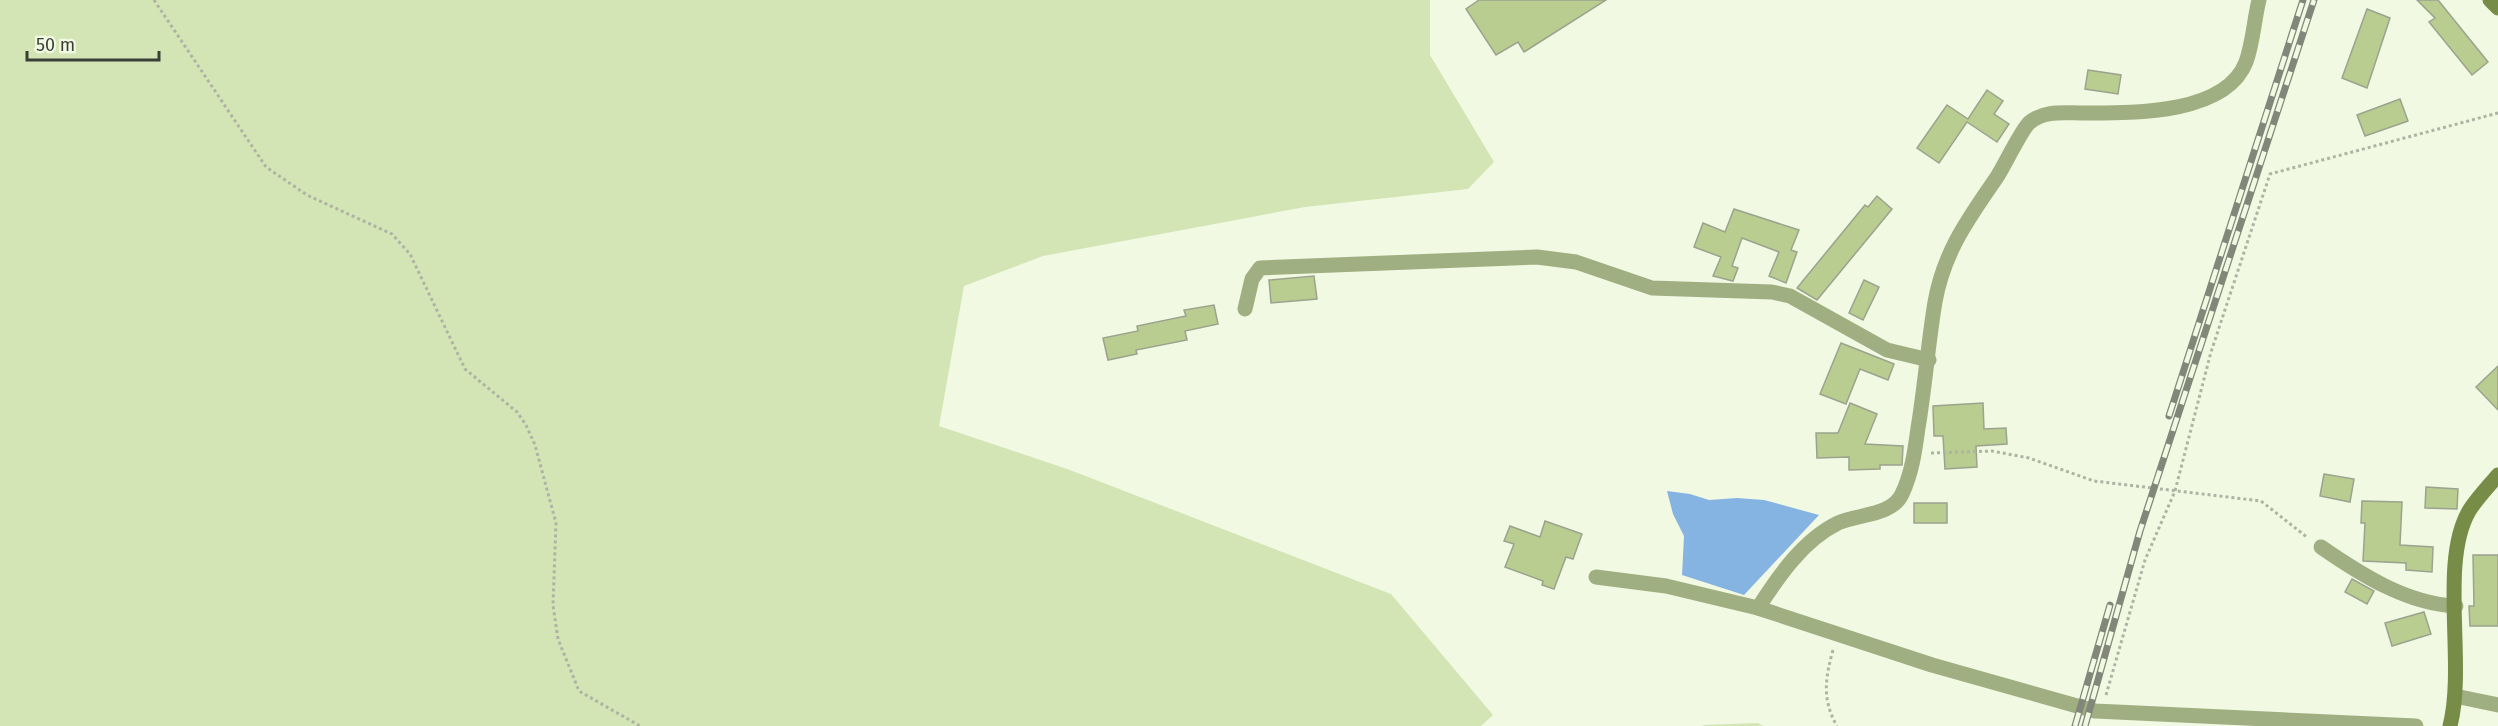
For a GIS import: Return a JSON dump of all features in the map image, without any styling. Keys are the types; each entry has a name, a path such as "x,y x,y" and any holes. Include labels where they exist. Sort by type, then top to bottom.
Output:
{"street":[{"path":"1758,608 1792,559 1816,539 1838,523 1887,508 1901,497 1914,453 1929,360 1935,300 1947,257 1957,236 1998,175 2028,123 2048,113 2108,113 2175,107 2211,98 2233,81 2246,63 2259,0"},
{"path":"2490,0 2498,8"},
{"path":"1245,309 1252,279 1260,268 1558,258 1652,288 1772,292 1790,296 1887,350 1929,360"},
{"path":"2450,726 2455,696 2457,551 2468,513 2498,475"},
{"path":"2321,548 2388,587 2443,606 2456,606"},
{"path":"1596,577 1666,586 1758,608 1942,668 2103,712 2416,726"},
{"path":"2455,696 2498,705"}],"path":[{"path":"154,0 266,166 308,195 392,234 410,254 465,369 517,412 535,445 556,523 553,605 558,639 579,691 640,726"},
{"path":"2103,712 2130,606 2145,560 2175,491 2211,352 2270,174 2498,113"},
{"path":"1914,453 1992,451 2029,459 2094,482 2261,501 2321,548"},
{"path":"1837,726 1825,699 1825,684 1838,635"}],"green space":[{"path":"0,0 1430,0 1430,55 1494,162 1468,189 1305,207 1043,256 964,286 939,426 1070,470 1391,594 1493,715 1481,726 0,726"},
{"path":"1758,723 1763,726 1702,726 1704,725"}],"water":[{"path":"1667,491 1690,494 1709,500 1737,498 1764,500 1819,515 1744,595 1682,575 1684,536 1673,514"}],"building":[{"path":"1479,0 1606,0 1524,52 1518,42 1496,55 1466,9"},
{"path":"2417,0 2438,0 2488,62 2472,75 2429,22 2435,18"},
{"path":"2367,9 2390,18 2367,88 2342,78"},
{"path":"2088,70 2121,75 2118,94 2085,89"},
{"path":"1987,90 2003,101 1994,114 2009,124 1997,142 1967,122 1939,163 1917,148 1947,105 1968,119"},
{"path":"2400,99 2408,121 2365,136 2357,115"},
{"path":"1877,196 1892,209 1817,300 1797,288 1865,205 1868,207"},
{"path":"1734,209 1799,230 1791,250 1797,252 1786,283 1769,276 1779,252 1742,238 1732,266 1738,268 1733,281 1713,276 1721,257 1694,247 1703,223 1725,232"},
{"path":"1314,276 1317,299 1271,303 1269,280"},
{"path":"1864,280 1879,287 1863,320 1849,313"},
{"path":"1214,305 1218,324 1185,331 1187,340 1136,350 1137,354 1108,360 1103,338 1138,331 1137,326 1186,316 1184,310"},
{"path":"1841,343 1894,364 1888,380 1860,369 1846,404 1820,394"},
{"path":"2498,366 2498,410 2476,387"},
{"path":"1850,403 1877,414 1865,444 1903,446 1902,465 1880,465 1880,469 1849,470 1849,457 1817,458 1816,433 1838,433"},
{"path":"1983,403 1984,429 2006,428 2007,444 1976,446 1977,467 1945,469 1943,436 1934,436 1933,406"},
{"path":"2324,474 2354,479 2350,502 2320,496"},
{"path":"2426,487 2458,489 2457,509 2425,508"},
{"path":"2362,501 2402,502 2400,545 2433,547 2432,572 2406,570 2406,563 2363,561 2365,523 2361,523"},
{"path":"1914,503 1947,503 1947,523 1914,523"},
{"path":"1545,521 1582,534 1573,559 1566,557 1554,589 1542,585 1543,581 1505,567 1514,544 1504,541 1510,526 1540,537"},
{"path":"2473,555 2498,555 2498,626 2470,626 2469,606 2474,606"},
{"path":"2352,579 2374,591 2367,604 2345,592"},
{"path":"2424,612 2431,634 2392,646 2385,623"}],"railway":[{"path":"2169,416 2303,0"},
{"path":"2085,726 2140,531 2314,0"},
{"path":"2075,726 2110,605"}]}
